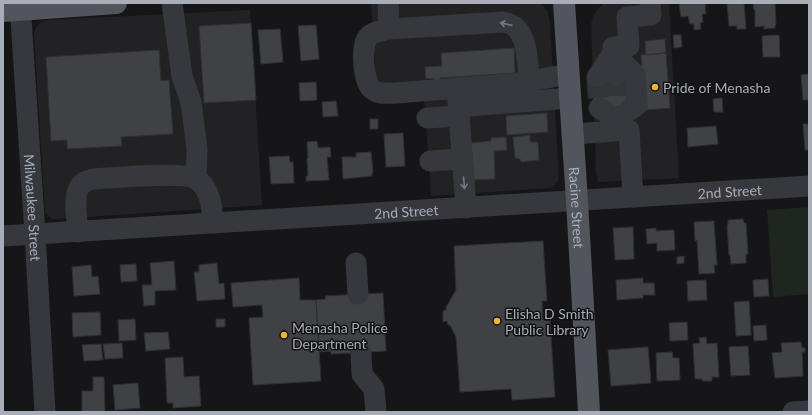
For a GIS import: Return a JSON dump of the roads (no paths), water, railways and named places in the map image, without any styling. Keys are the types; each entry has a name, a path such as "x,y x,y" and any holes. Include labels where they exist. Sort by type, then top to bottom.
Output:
{"main road":[{"path":"15,8 116,3"},
{"name":"Racine Street","path":"564,3 589,412"}],"street":[{"path":"172,3 182,76 191,102 196,149 196,179"},
{"path":"388,3 389,29"},
{"path":"606,76 613,53 613,47 629,46 627,17 651,15 650,3"},
{"name":"Milwaukee Street","path":"15,8 35,234 45,412"},
{"path":"529,81 526,53 521,34 515,26 504,22 389,29 373,33 367,38 364,45 365,76 371,88 383,93 458,104 570,98"},
{"path":"572,134 637,105 635,74 613,53"},
{"path":"427,118 458,104 512,84 569,74"},
{"path":"458,104 466,208"},
{"path":"613,116 629,130 633,197"},
{"path":"430,161 462,159"},
{"path":"78,232 76,194 79,187 83,183 94,179 173,175 188,176 196,179 204,188 211,200 213,223"},
{"name":"2nd Street","path":"3,236 809,186"},
{"path":"356,263 358,294"},
{"path":"361,352 362,374 374,389 376,412"},
{"path":"793,412 809,411"}],"tunnel":[{"path":"615,75 616,106"},
{"path":"597,77 599,108"}],"place":[{"name":"Pride of Menasha","path":"655,87"},
{"name":"Elisha D Smith Public Library","path":"497,321"},
{"name":"Menasha Police Department","path":"284,335"}]}
